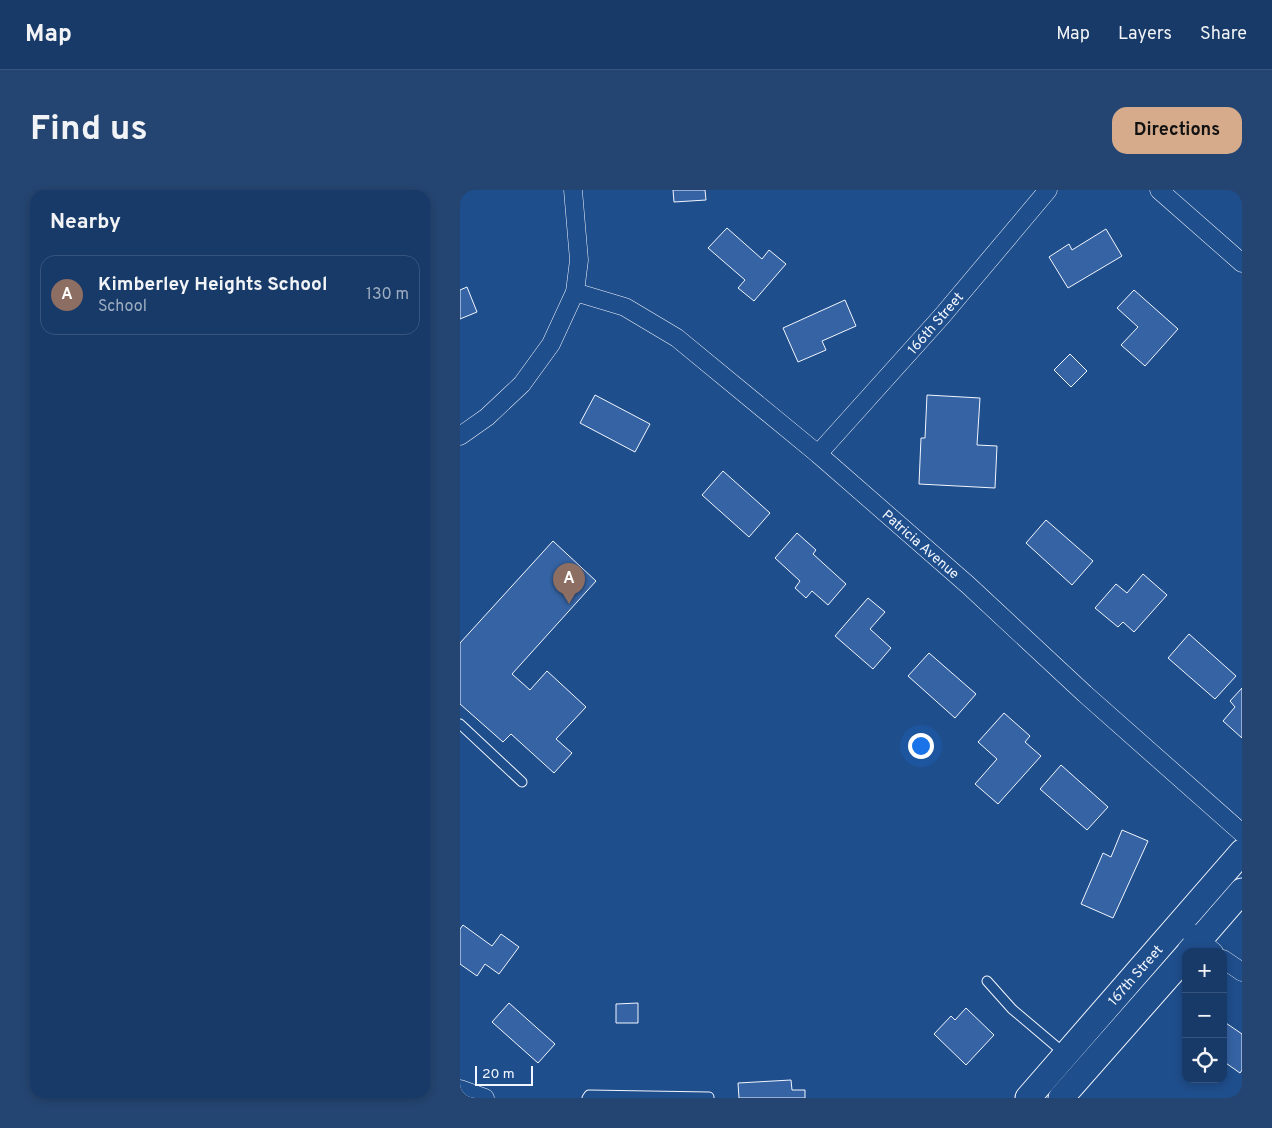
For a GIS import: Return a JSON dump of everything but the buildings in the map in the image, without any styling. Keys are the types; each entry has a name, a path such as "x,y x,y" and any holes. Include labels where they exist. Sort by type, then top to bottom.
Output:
{"main road":[{"name":"167th Street","path":"1028,1098 1242,852"},
{"name":"167th Street","path":"1199,948 1242,891"},
{"name":"167th Street","path":"1061,1098 1182,966"}],"street":[{"path":"460,436 487,418 522,384 551,344 575,292 579,260 573,190"},
{"name":"166th Street","path":"818,454 942,316 1048,190"},
{"path":"1159,190 1242,263"},
{"name":"Patricia Avenue","path":"575,292 624,307 677,338 818,454 968,585 1085,694 1242,833"},
{"path":"1180,924 1196,948"},
{"path":"1227,962 1242,972"},
{"path":"460,1089 485,1098"}],"lane":[{"path":"460,724 522,782"},
{"path":"987,981 1012,1009 1066,1055"},
{"path":"587,1098 589,1095 709,1096 709,1098"}],"place":[{"name":"Kimberley Heights School","path":"569,604"}]}
